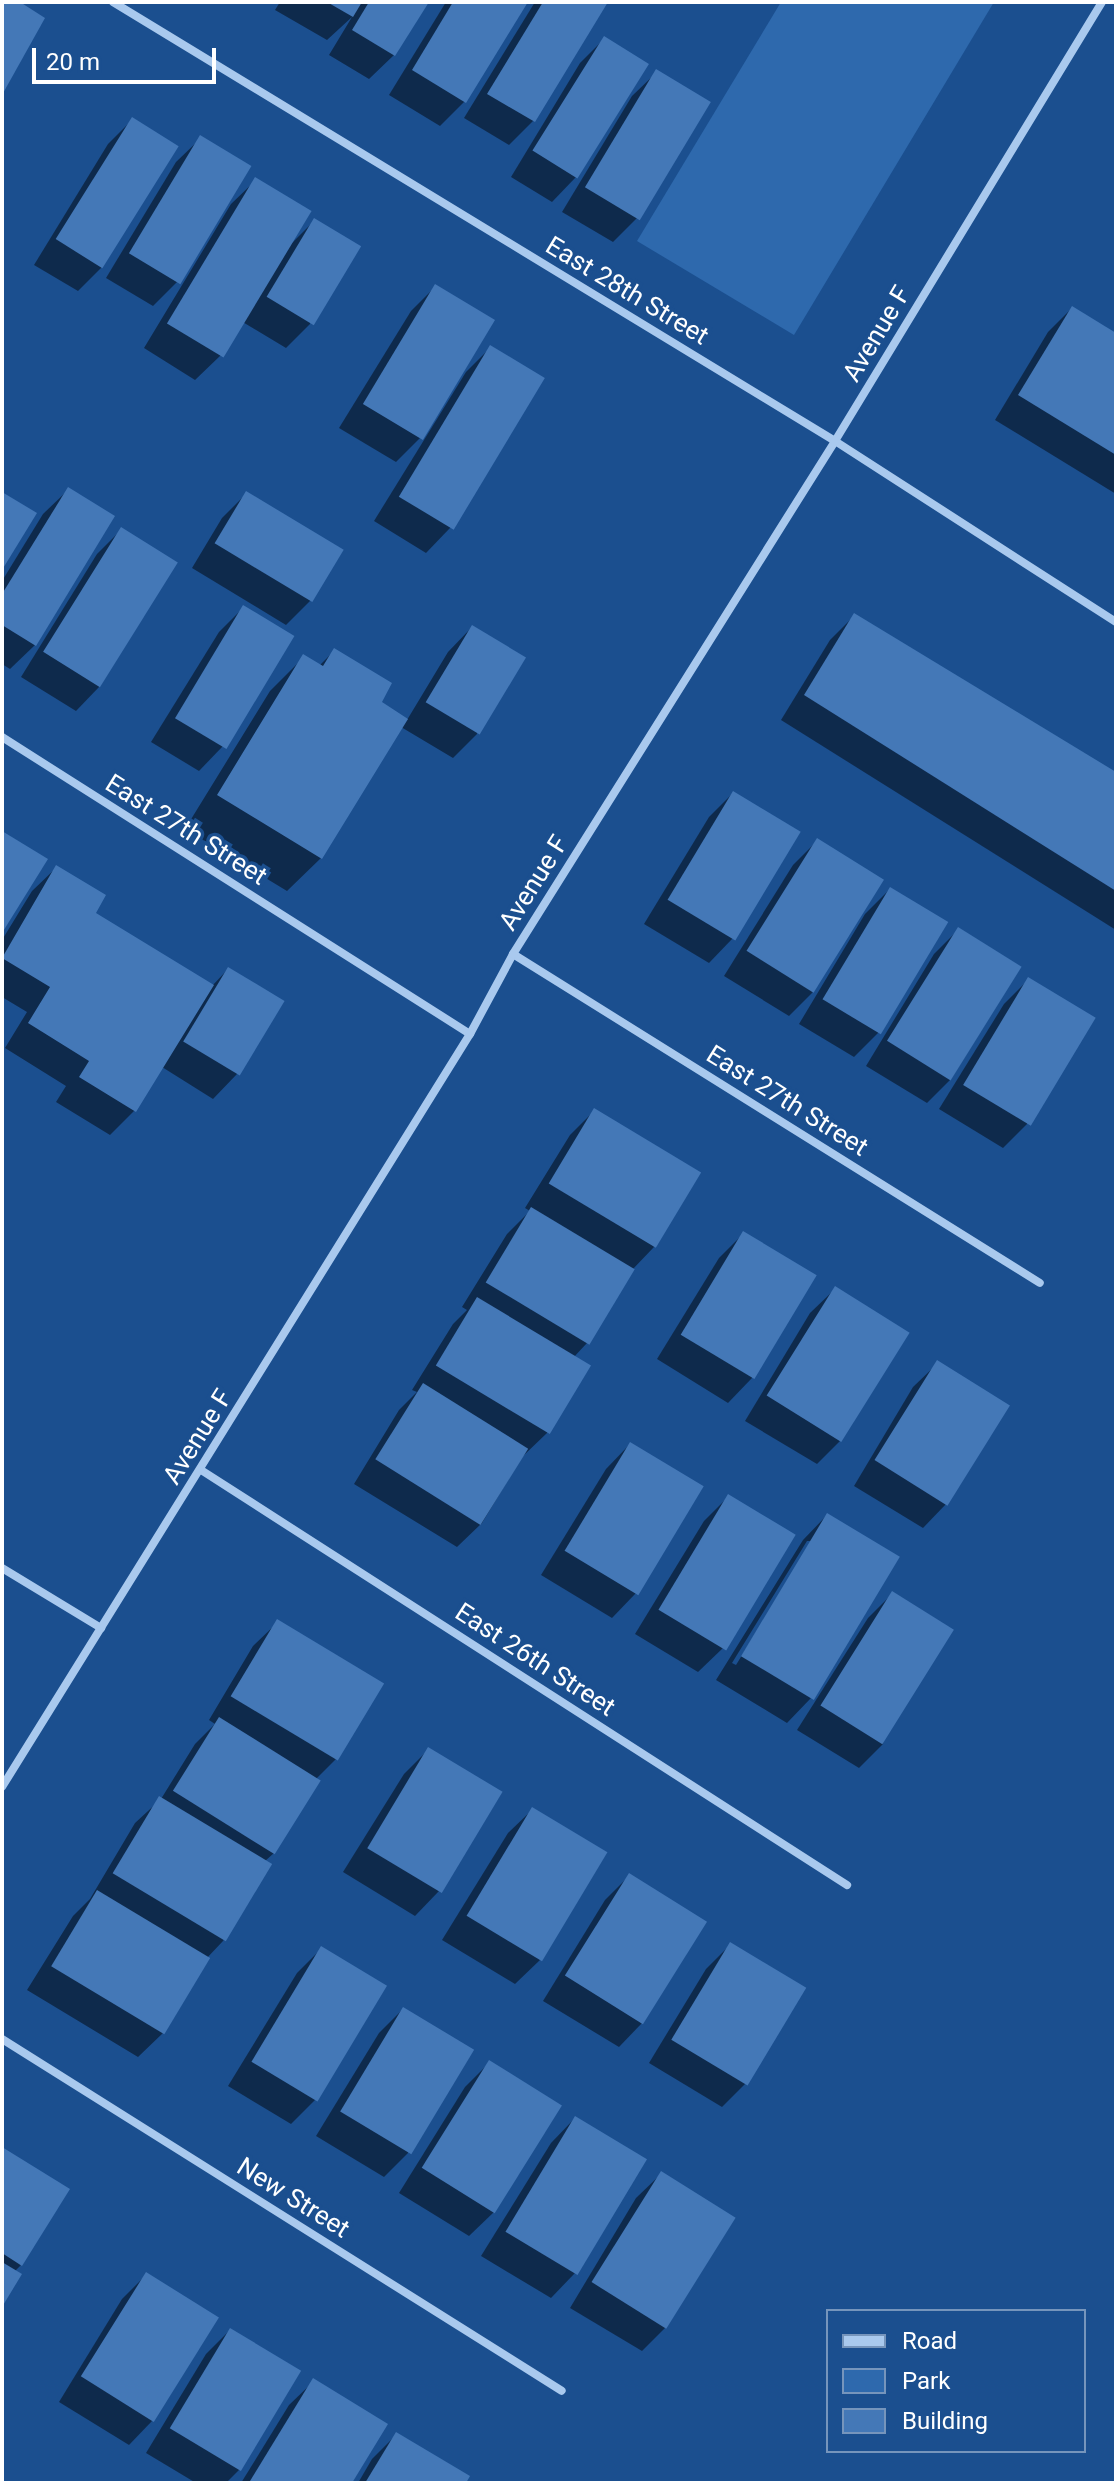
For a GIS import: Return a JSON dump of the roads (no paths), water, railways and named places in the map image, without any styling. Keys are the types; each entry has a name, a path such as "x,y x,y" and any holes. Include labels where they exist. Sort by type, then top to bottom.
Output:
{"street":[{"name":"East 28th Street","path":"113,2 835,441 1116,622"},
{"name":"Avenue F","path":"2,1787 470,1034 513,954 835,441 1102,2"},
{"name":"East 27th Street","path":"2,737 470,1034"},
{"name":"East 27th Street","path":"513,954 1040,1283"},
{"name":"East 26th Street","path":"201,1470 847,1885"},
{"path":"2,1568 101,1628"},
{"name":"New Street","path":"2,2039 562,2391"}]}
